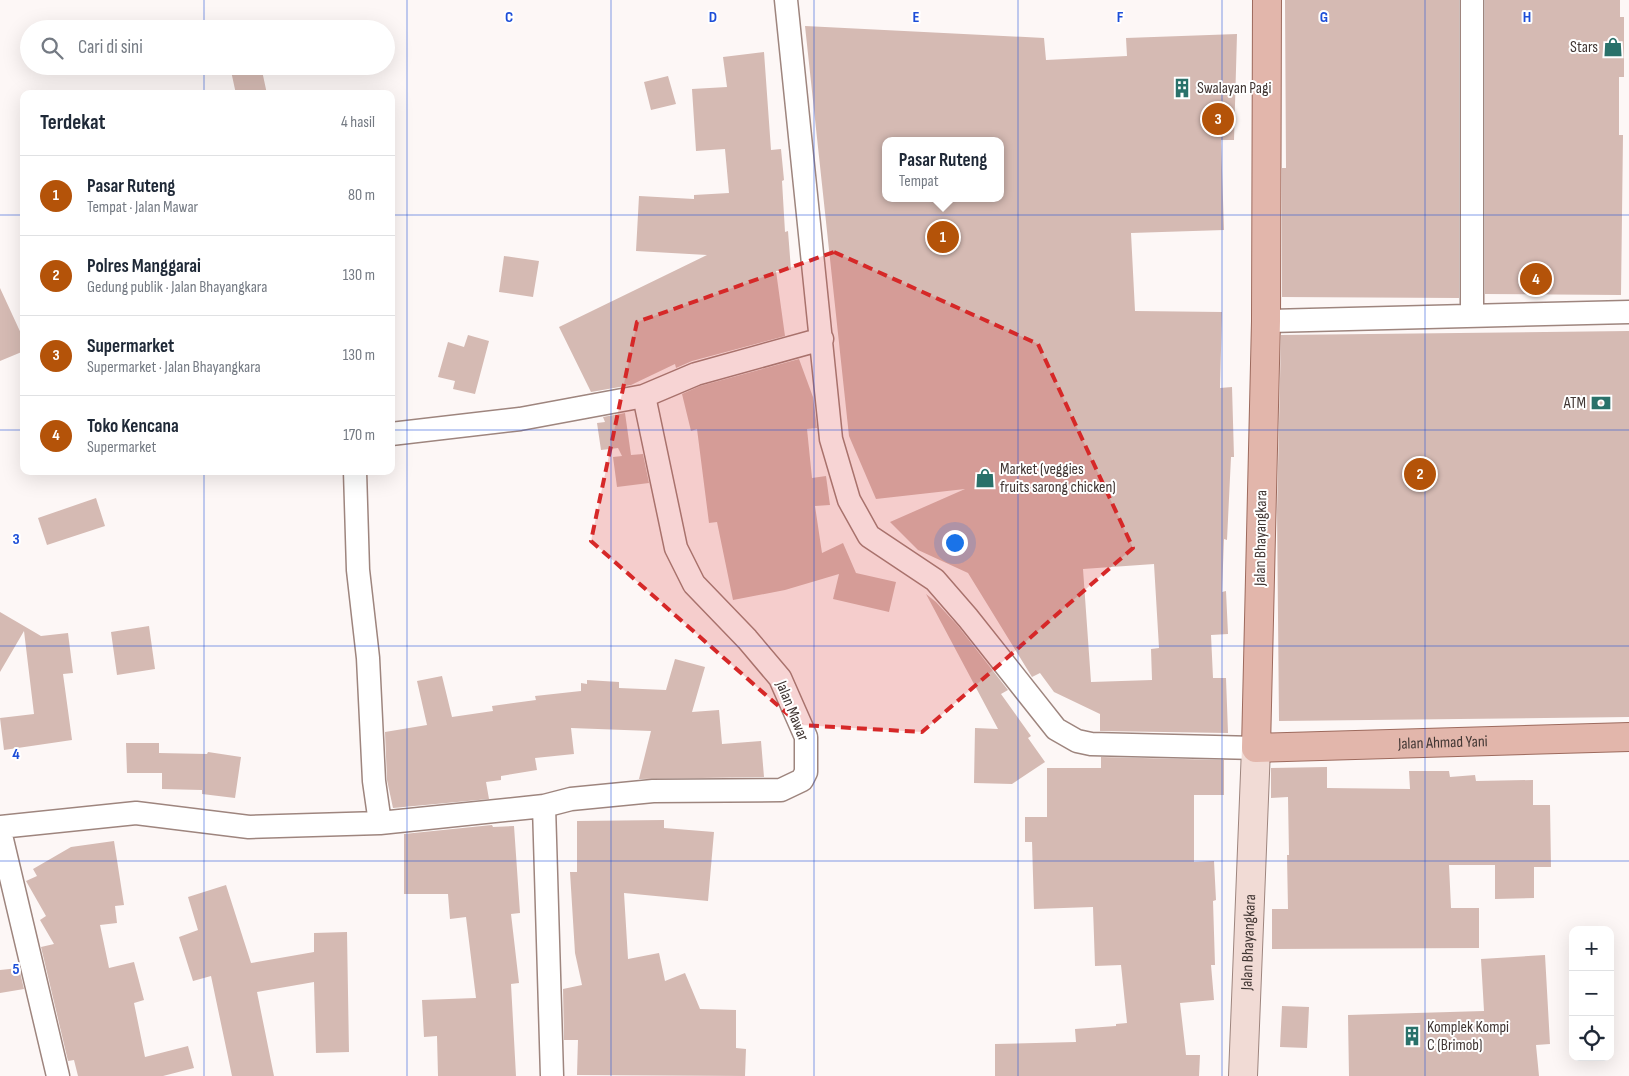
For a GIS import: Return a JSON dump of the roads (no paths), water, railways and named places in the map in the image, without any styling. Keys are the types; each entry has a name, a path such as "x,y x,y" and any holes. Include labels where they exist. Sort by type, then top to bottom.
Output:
{"main road":[{"name":"Jalan Bhayangkara","path":"1256,748 1266,321 1267,0"},
{"name":"Jalan Ahmad Yani","path":"1256,748 1629,737"}],"street":[{"path":"786,0 831,439 849,500 869,536 936,580 1056,729 1077,741 1091,744 1256,748"},
{"path":"1472,0 1472,316"},
{"path":"1266,321 1629,312"},
{"path":"395,434 520,419 644,396 696,374 822,339"},
{"name":"Jalan Mawar","path":"0,827 130,813 249,827 380,823 544,806 571,799 654,790 781,790 802,780 806,772 806,737 780,678 748,639 694,584 676,548 644,396"},
{"path":"356,475 358,570 368,658 374,781 380,823"},
{"name":"Jalan Bhayangkara","path":"1244,1076 1256,748"},
{"path":"544,806 552,1076"},
{"path":"0,831 58,1076"}],"place":[{"name":"Stars","path":"1613,47"},
{"name":"Swalayan Pagi","path":"1182,88"},
{"name":"Supermarket","path":"1218,119"},
{"name":"Pasar Ruteng","path":"943,237"},
{"name":"Toko Kencana","path":"1536,279"},
{"name":"ATM","path":"1601,403"},
{"name":"Polres Manggarai","path":"1420,474"},
{"name":"Market (veggies fruits sarong chicken)","path":"985,478"},
{"name":"Komplek Kompi C (Brimob)","path":"1412,1036"}]}
